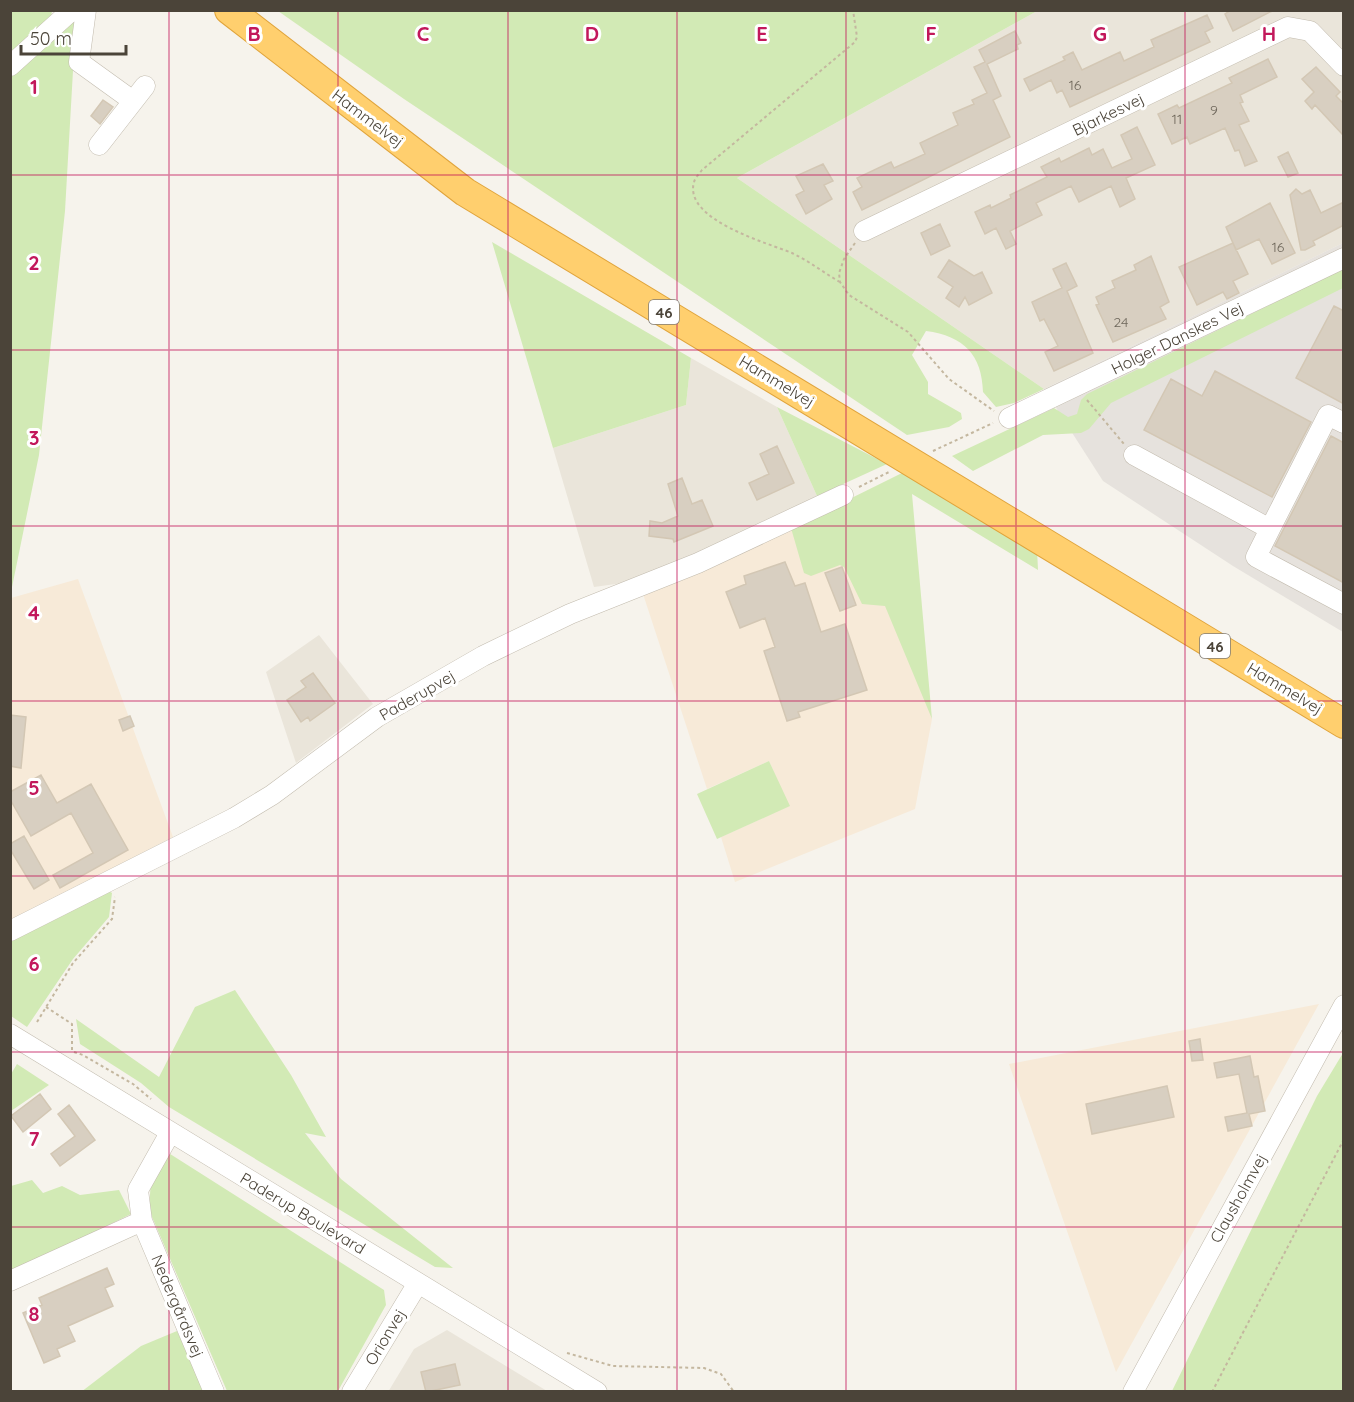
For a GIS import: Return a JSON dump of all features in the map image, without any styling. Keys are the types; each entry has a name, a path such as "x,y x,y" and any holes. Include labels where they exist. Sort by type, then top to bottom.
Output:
{"highway":[{"name":"Hammelvej","path":"229,10 465,192 1344,724"}],"street":[{"path":"10,66 79,12"},
{"path":"79,12 80,62 139,93 99,145"},
{"name":"Bjarkesvej","path":"864,231 1288,27 1310,31 1344,66"},
{"name":"Holger Danskes Vej","path":"1006,418 1344,258"},
{"path":"1344,423 1328,415 1256,557 1344,604"},
{"path":"1134,455 1269,529"},
{"name":"Paderupvej","path":"10,931 234,818 272,795 377,717 483,656 570,614 698,563 843,495"},
{"name":"Clausholmvej","path":"1133,1392 1344,1005"},
{"name":"Paderup Boulevard","path":"10,1034 597,1392"},
{"name":"Nedergårdsvej","path":"170,1133 138,1190 142,1221 214,1392"},
{"path":"10,1281 142,1221"},
{"name":"Orionvej","path":"352,1392 418,1283"}],"path":[{"path":"854,10 857,37 855,42 702,170 694,182 694,199 701,208 720,222 758,243 793,254 840,282 849,295 908,332 949,379 1006,418"},
{"path":"840,282 839,273 844,259 864,231"},
{"path":"1069,390 1089,401 1134,455"},
{"path":"931,452 1006,418"},
{"path":"843,495 892,471"},
{"path":"37,1022 73,963 112,919 116,901 114,879"},
{"path":"46,1007 72,1024 72,1052"},
{"path":"1212,1392 1344,1139"},
{"path":"563,1352 593,1363 613,1366 696,1367 713,1370 728,1380 734,1392"}],"shaded area":[{"path":"1037,11 1343,11 1343,243 1044,389 737,178"},
{"path":"1343,243 1343,632 1233,566 1103,481 1044,389"},
{"path":"691,358 777,407 817,496 637,581 594,587 553,448 686,405"},
{"path":"826,512 895,598 932,719 915,809 735,882 721,837 789,806 769,761 707,789 643,594"},
{"path":"78,579 173,837 11,921 11,598"},
{"path":"319,635 373,704 296,763 266,672"},
{"path":"1319,1004 1116,1372 1009,1064"},
{"path":"447,1330 547,1391 388,1392 414,1349"}],"green space":[{"path":"11,11 52,11 50,24 11,58"},
{"path":"278,11 1037,11 737,178 1044,389 1014,403 996,407 983,392 979,368 975,358 968,350 951,337 926,331 912,355 928,382 928,394 961,413 962,419 949,427 907,435 404,99"},
{"path":"76,18 65,211 39,455 11,592 11,73"},
{"path":"492,242 691,358 686,405 553,448"},
{"path":"1343,269 1343,288 1111,403 1089,429 1081,433 1043,435 973,471 952,456 1054,408 1068,417 1077,414 1081,400 1087,394"},
{"path":"777,407 887,464 817,496"},
{"path":"902,473 1037,549 1038,570 912,494 932,719 885,606 862,604 844,567 840,565 811,576 804,573 791,528"},
{"path":"769,761 790,806 717,839 697,794"},
{"path":"109,891 112,893 109,917 73,959 27,1027 11,1016 11,939"},
{"path":"235,990 291,1075 326,1137 305,1133 341,1179 453,1268 435,1267 169,1107 141,1083 80,1044 76,1019 159,1077 195,1007"},
{"path":"1343,1053 1343,1391 1172,1391 1317,1096"},
{"path":"17,1064 49,1085 11,1111 11,1074"},
{"path":"167,1152 384,1290 386,1305 338,1391 227,1391 149,1210 151,1179"},
{"path":"32,1180 43,1193 62,1186 80,1195 119,1190 131,1214 11,1273 11,1186"},
{"path":"177,1331 206,1391 81,1392 141,1346"}],"building":[{"path":"1231,10 1274,10 1233,31 1225,14"},
{"path":"1207,15 1213,28 1205,32 1210,42 1070,107 1062,90 1057,93 1051,80 1030,91 1024,79 1065,60 1063,57 1073,52 1082,70 1120,52 1124,61 1154,47 1151,40"},
{"path":"1015,31 1021,43 1017,45 1018,49 987,64 1001,96 993,100 1010,137 862,210 853,192 862,187 857,178 891,162 894,168 925,154 920,143 958,125 953,113 974,104 972,100 987,93 974,67 985,62 979,50"},
{"path":"1268,59 1277,77 1240,95 1243,102 1240,103 1249,121 1239,125 1257,161 1245,166 1239,150 1235,151 1225,128 1190,144 1187,137 1172,144 1158,114 1177,105 1179,108 1232,83 1229,78"},
{"path":"1316,67 1340,92 1336,96 1344,104 1344,136 1315,105 1312,109 1305,101 1314,92 1302,79"},
{"path":"103,100 113,107 100,124 91,116"},
{"path":"1137,127 1155,165 1126,178 1135,199 1120,207 1111,186 1079,202 1071,186 1036,203 1042,215 1010,231 1016,244 1006,249 996,228 985,234 975,212 990,205 991,208 1011,198 1010,195 1047,177 1041,167 1059,158 1061,162 1089,148 1092,155 1103,149 1112,168 1132,159 1121,135"},
{"path":"1288,152 1298,173 1288,177 1278,157"},
{"path":"823,164 833,181 824,185 832,199 806,214 796,195 804,191 796,176"},
{"path":"1296,189 1302,194 1310,190 1321,213 1344,202 1344,225 1313,241 1315,245 1305,250 1301,250 1290,195"},
{"path":"1270,203 1295,253 1272,264 1259,239 1236,250 1226,227"},
{"path":"940,224 950,246 931,255 921,233"},
{"path":"1233,243 1248,274 1233,281 1239,293 1227,299 1223,292 1197,305 1179,267"},
{"path":"1151,256 1169,302 1160,307 1166,319 1113,342 1096,305 1099,304 1096,297 1115,288 1112,281 1136,270 1134,265"},
{"path":"949,260 974,276 982,272 992,293 969,305 965,297 959,307 946,298 953,287 938,277"},
{"path":"1066,263 1077,286 1067,291 1093,353 1054,371 1045,352 1058,346 1044,319 1040,321 1032,302 1062,288 1053,269"},
{"path":"1334,306 1344,311 1344,404 1296,378"},
{"path":"1215,371 1311,422 1272,497 1144,430 1171,379 1202,396"},
{"path":"1331,436 1344,443 1344,583 1275,546"},
{"path":"777,446 794,483 757,500 749,483 769,474 760,454"},
{"path":"682,478 692,504 702,500 713,526 674,542 673,539 649,536 650,521 662,523 678,516 668,484"},
{"path":"785,562 795,586 805,583 821,632 845,624 867,690 798,712 800,717 787,721 764,651 775,647 765,618 740,628 726,592 746,584 744,576"},
{"path":"842,567 856,605 840,611 825,573"},
{"path":"313,673 335,703 310,721 308,717 301,722 287,700 306,687 301,681"},
{"path":"10,715 26,717 21,768 10,766"},
{"path":"130,716 134,726 123,731 119,720"},
{"path":"41,775 57,803 91,784 128,850 60,888 53,875 93,853 71,813 31,836 10,799 10,792"},
{"path":"24,836 49,880 34,889 10,849 10,844"},
{"path":"1200,1039 1203,1060 1192,1061 1189,1041"},
{"path":"1250,1056 1254,1077 1258,1076 1265,1111 1249,1114 1252,1126 1228,1131 1225,1117 1247,1113 1239,1074 1217,1078 1214,1063"},
{"path":"1167,1086 1174,1117 1092,1134 1086,1104"},
{"path":"40,1094 51,1109 23,1132 11,1116"},
{"path":"69,1105 95,1140 60,1166 51,1154 75,1136 58,1114"},
{"path":"107,1268 114,1284 105,1288 113,1306 68,1326 75,1341 57,1349 60,1356 44,1363 23,1313 42,1305 39,1298"},
{"path":"455,1364 460,1385 426,1392 421,1372"}]}
